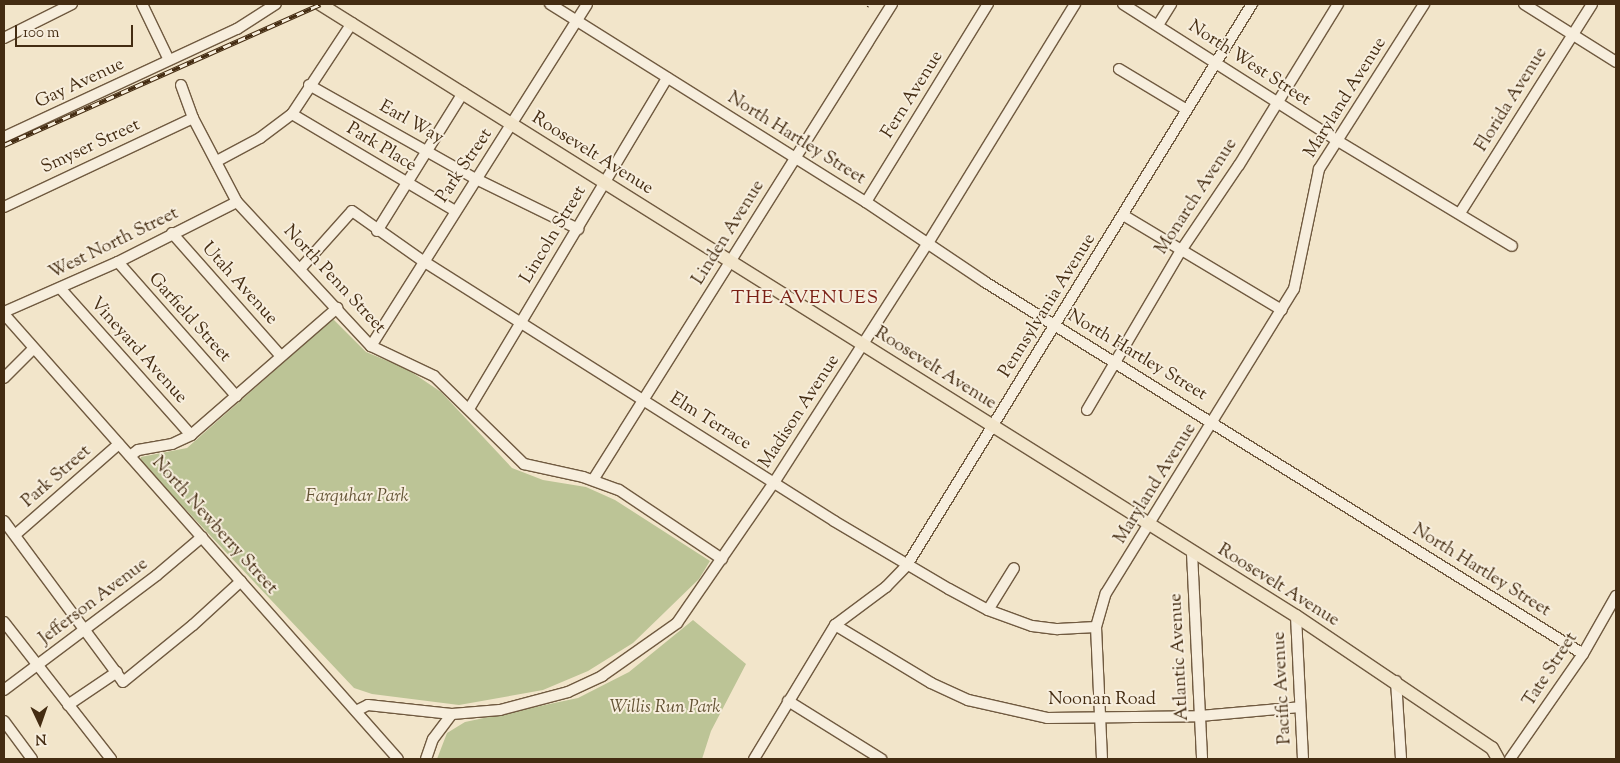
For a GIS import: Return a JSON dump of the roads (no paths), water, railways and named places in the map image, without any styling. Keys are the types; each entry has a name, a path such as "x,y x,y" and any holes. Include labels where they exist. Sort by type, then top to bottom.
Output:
{"main road":[{"name":"Roosevelt Avenue","path":"320,4 1192,553 1296,616 1396,681 1492,748 1498,759"}],"street":[{"path":"4,38 72,4"},
{"path":"142,4 169,60"},
{"name":"Gay Avenue","path":"4,137 237,29 276,4"},
{"name":"North Hartley Street","path":"550,4 575,22 866,202 1054,324 1214,422 1582,654"},
{"name":"Park Street","path":"372,346 454,210 512,124 587,4"},
{"name":"Linden Avenue","path":"593,480 732,262 892,4"},
{"name":"Fern Avenue","path":"866,202 988,4"},
{"name":"Madison Avenue","path":"356,710 368,705 452,714 500,710 568,692 602,676 677,623 775,481 928,243 1076,4"},
{"name":"North West Street","path":"1123,4 1216,61 1338,141 1512,246"},
{"path":"1158,25 1171,4"},
{"name":"Pennsylvania Avenue","path":"754,759 835,625 886,586 907,565 994,427 1054,324 1252,4"},
{"name":"Monarch Avenue","path":"1088,410 1180,252 1239,165 1277,100 1338,4"},
{"name":"Maryland Avenue","path":"1102,759 1096,627 1106,593 1214,422 1294,289 1301,264 1310,199 1320,168 1424,4"},
{"path":"1524,4 1573,33 1616,62"},
{"name":"Florida Avenue","path":"1460,213 1592,4"},
{"path":"217,161 260,138 292,114 309,85 352,23"},
{"path":"1120,69 1187,110"},
{"name":"Lincoln Street","path":"469,409 520,321 578,230 667,78"},
{"name":"Earl Way","path":"309,85 476,179 578,230"},
{"name":"North Penn Street","path":"181,86 193,118 237,202 301,268 372,346 434,376 524,464 593,480 619,490 722,559"},
{"path":"377,231 463,93"},
{"name":"Park Place","path":"292,114 454,210"},
{"name":"Smyser Street","path":"4,207 193,118"},
{"name":"West North Street","path":"4,313 118,262 172,233 237,202"},
{"name":"Elm Terrace","path":"301,268 352,211 377,231 423,262 907,565 988,610 1032,626 1096,627"},
{"path":"1123,215 1180,252 1282,310"},
{"name":"Utah Avenue","path":"172,233 281,356"},
{"name":"Garfield Street","path":"118,262 236,396"},
{"name":"Vineyard Avenue","path":"60,288 191,435"},
{"path":"130,456 138,450 172,444 191,435 337,308"},
{"name":"North Newberry Street","path":"4,313 33,349 398,759"},
{"path":"4,378 33,349"},
{"name":"Park Street","path":"15,535 119,444"},
{"path":"4,521 123,682 194,625 241,581"},
{"name":"Jefferson Avenue","path":"4,690 202,537"},
{"name":"Atlantic Avenue","path":"1192,553 1202,759"},
{"path":"988,610 1014,568"},
{"name":"Tate Street","path":"1510,759 1582,654 1616,596"},
{"name":"Pacific Avenue","path":"1296,616 1303,759"},
{"path":"4,622 36,666 111,759"},
{"name":"Noonan Road","path":"835,625 931,683 968,700 1047,718 1200,716 1300,707"},
{"path":"68,705 117,672"},
{"path":"1396,681 1401,759"},
{"path":"788,701 881,759"},
{"path":"426,759 433,739 452,714"},
{"path":"4,721 32,759"}],"railway":[{"path":"4,145 320,4"}],"district":[{"name":"THE AVENUES","path":"805,299"}],"park label":[{"name":"Farquhar Park","path":"357,497"},
{"name":"Willis Run Park","path":"665,708"}]}
